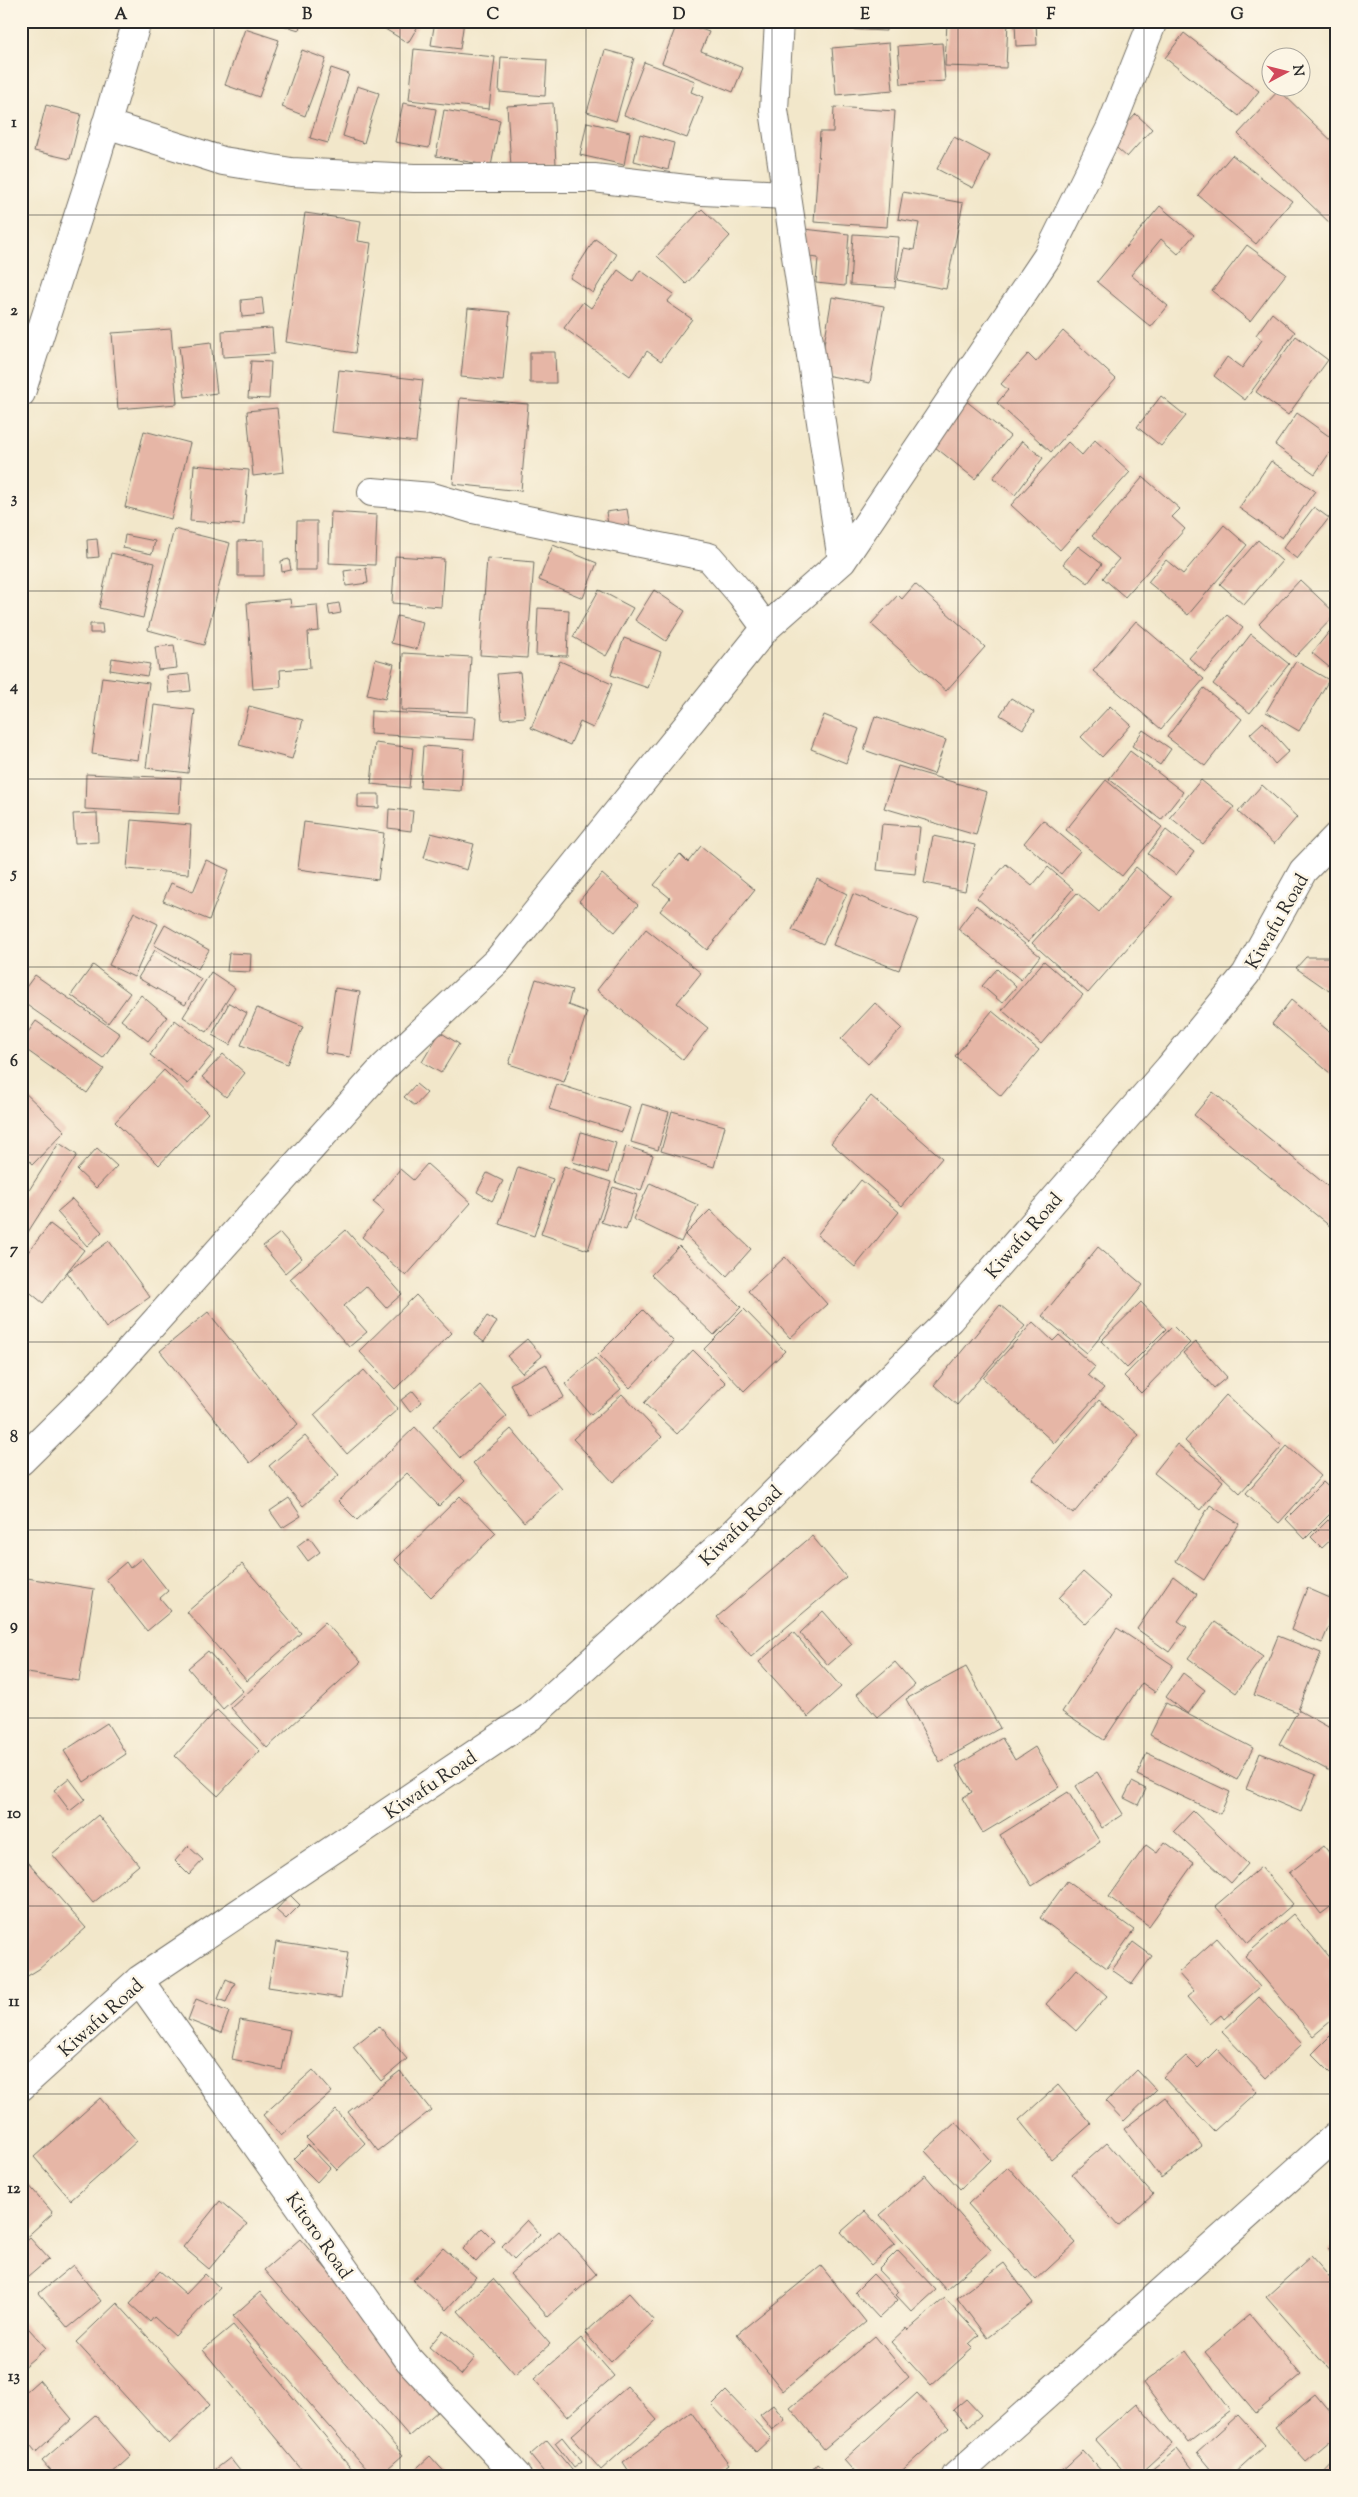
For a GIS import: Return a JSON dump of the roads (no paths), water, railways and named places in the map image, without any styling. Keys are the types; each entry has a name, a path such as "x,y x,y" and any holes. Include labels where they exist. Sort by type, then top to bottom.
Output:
{"street":[{"path":"21,393 137,21"},
{"path":"780,21 774,110 842,561"},
{"path":"21,1461 102,1382 383,1068 498,960 766,628 842,561 1047,257 1110,129 1153,21"},
{"path":"106,124 223,161 291,172 414,178 594,178 703,191 786,194"},
{"path":"372,492 432,497 473,509 708,557 741,594 766,628"},
{"name":"Kiwafu Road","path":"21,2087 139,1980 530,1717 735,1532 950,1319 1162,1076 1246,974 1303,871 1337,836"},
{"name":"Kitoro Road","path":"139,1980 409,2360 517,2476"},
{"path":"956,2476 1337,2134"}]}
